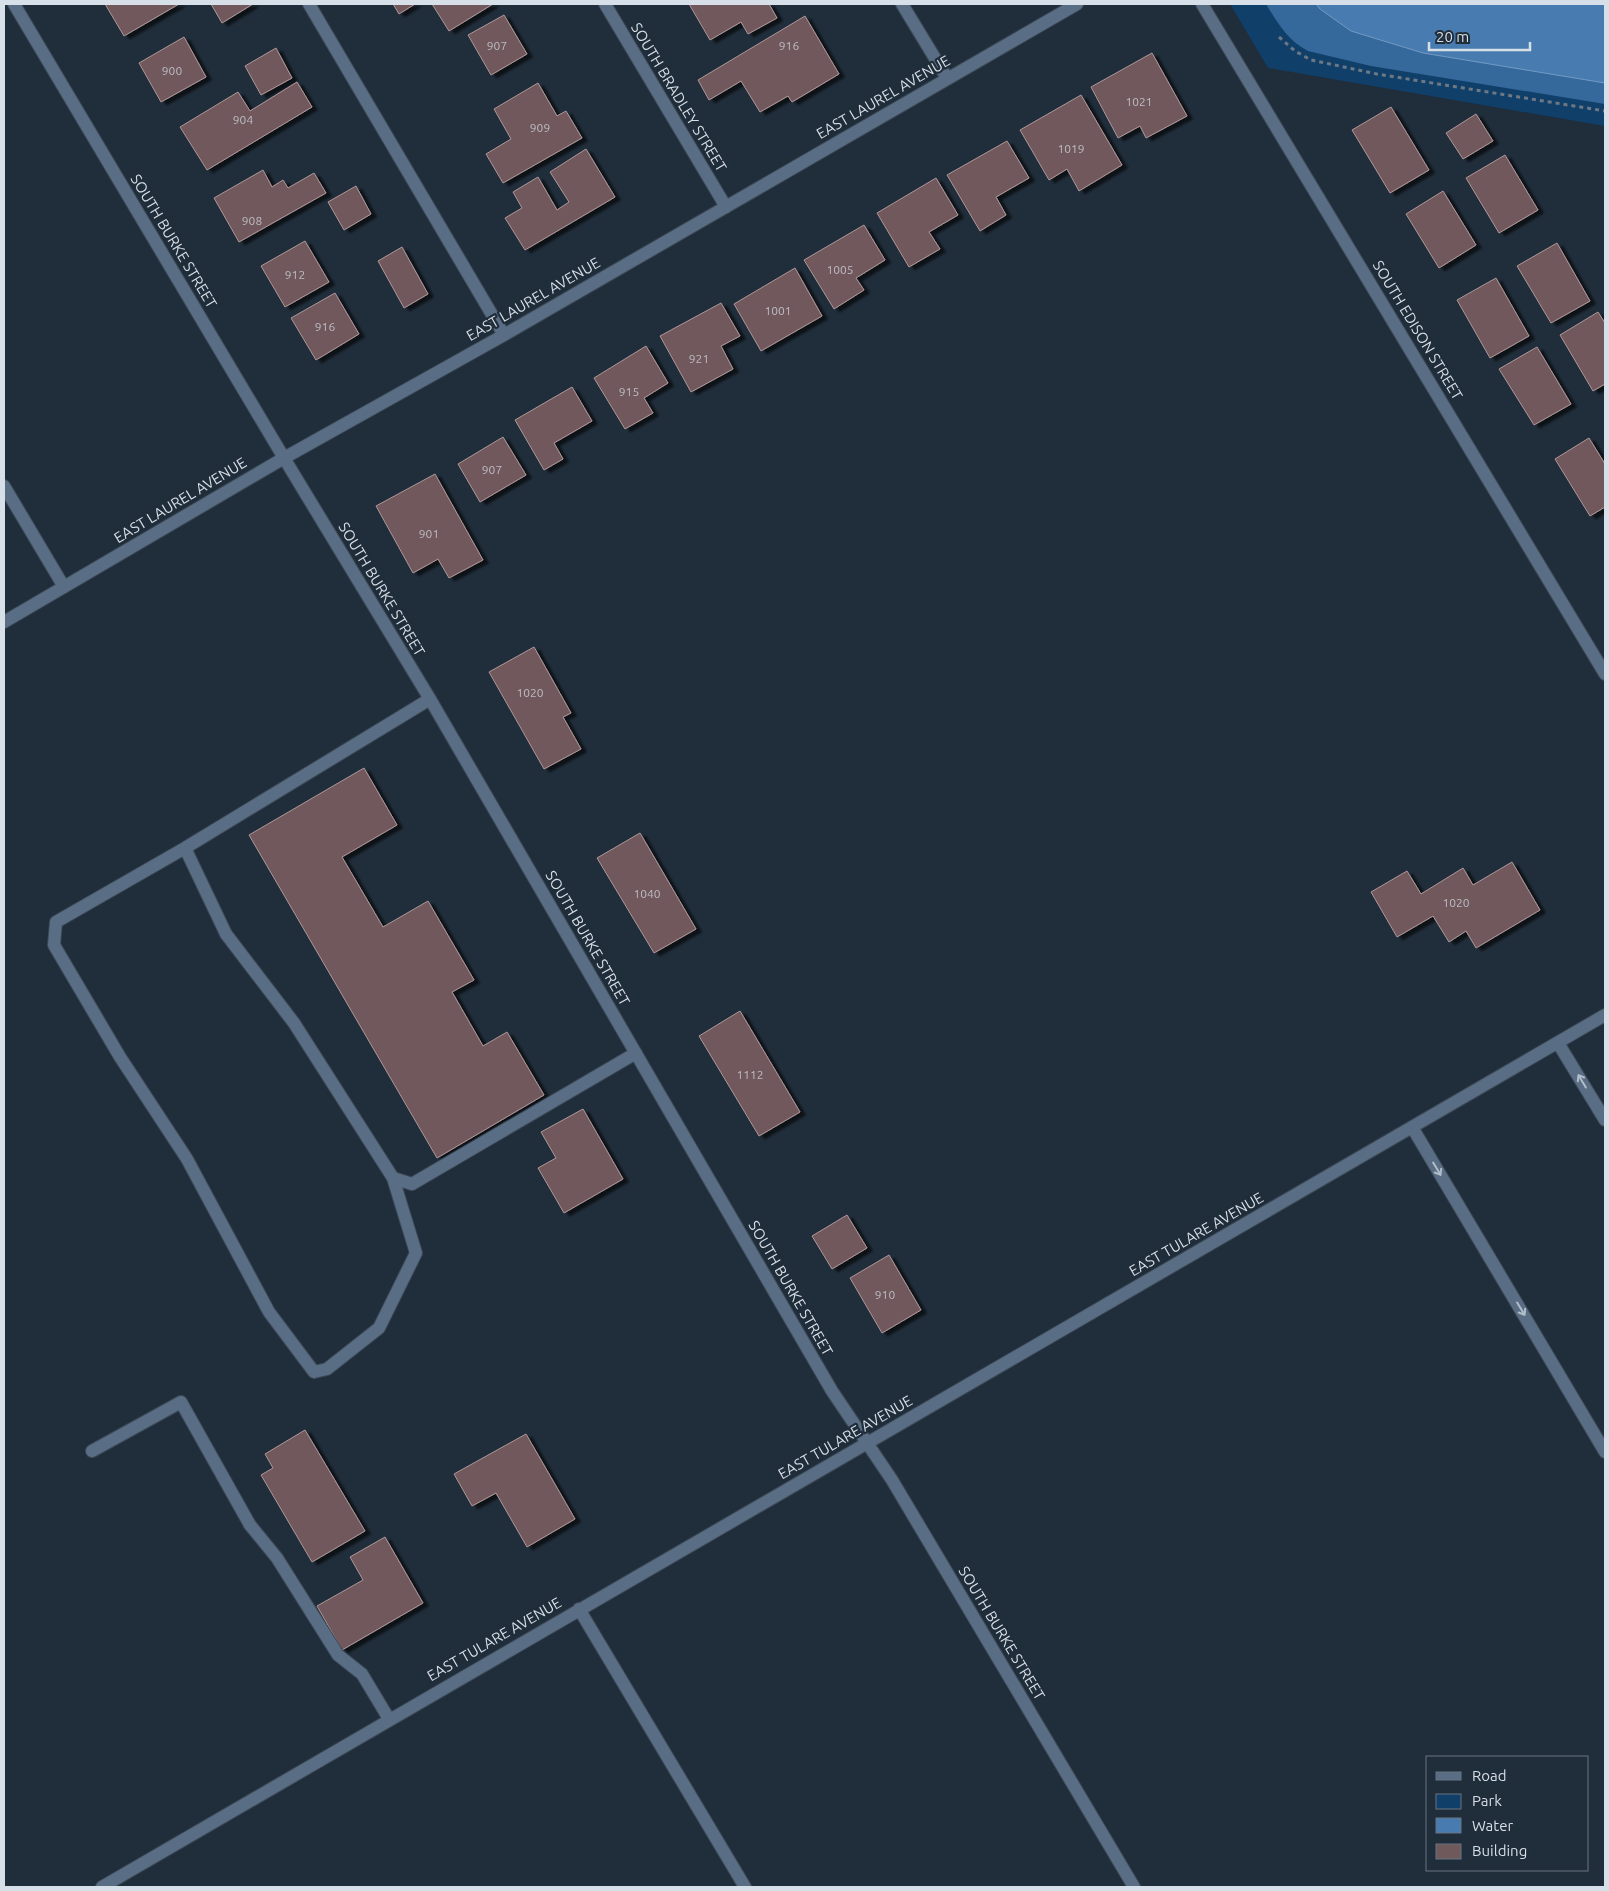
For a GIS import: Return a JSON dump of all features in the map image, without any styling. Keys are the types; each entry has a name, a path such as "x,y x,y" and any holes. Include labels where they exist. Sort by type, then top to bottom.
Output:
{"street":[{"name":"SOUTH BURKE STREET","path":"14,4 430,699 832,1390 892,1480 1134,1887"},
{"path":"309,4 504,335"},
{"name":"SOUTH BRADLEY STREET","path":"605,4 726,207"},
{"path":"902,4 948,78"},
{"name":"EAST LAUREL AVENUE","path":"4,622 284,458 504,335 1077,4"},
{"name":"SOUTH EDISON STREET","path":"1202,4 1605,674"},
{"path":"4,486 64,587"},
{"path":"185,848 226,934 294,1024 393,1178 416,1252 379,1328 327,1369 314,1372 269,1312 187,1159 120,1057 54,945 56,922 185,848 430,699"},
{"name":"EAST TULARE AVENUE","path":"102,1887 1605,1015"},
{"path":"1558,1042 1605,1120"},
{"path":"393,1178 412,1184 636,1053"},
{"path":"1412,1128 1605,1452"},
{"path":"92,1451 181,1402 250,1525 277,1558 338,1654 362,1674 389,1719"},
{"path":"579,1609 745,1887"}],"path":[{"path":"1280,37 1295,50 1311,60 1377,74 1605,111"}],"green space":[{"path":"1230,4 1605,4 1605,126 1268,68"}],"shaded area":[{"path":"1266,4 1605,4 1605,104 1371,66 1308,51 1289,36"}],"water":[{"path":"1316,4 1605,4 1605,83 1423,53 1351,31 1320,9"}],"building":[{"path":"105,4 179,4 124,36"},
{"path":"211,4 253,4 222,23"},
{"path":"393,4 415,4 399,14"},
{"path":"432,4 493,4 449,31"},
{"path":"689,4 769,4 777,18 748,34 741,22 710,40"},
{"path":"504,15 527,54 491,75 468,35"},
{"path":"805,16 839,74 792,102 788,96 760,112 741,81 709,100 698,80"},
{"path":"184,37 206,77 161,102 139,63"},
{"path":"276,48 292,78 261,95 245,66"},
{"path":"1152,53 1187,116 1146,138 1140,126 1118,138 1091,87"},
{"path":"297,82 312,107 207,170 180,127 238,92 250,111"},
{"path":"538,83 557,116 566,111 582,138 503,183 486,154 511,139 494,109"},
{"path":"1081,95 1122,165 1079,191 1067,169 1049,180 1020,130"},
{"path":"1391,107 1429,170 1390,193 1352,130"},
{"path":"1476,114 1493,141 1463,159 1446,133"},
{"path":"1007,141 1029,178 996,197 1006,215 980,231 947,175"},
{"path":"586,149 615,197 525,250 505,218 522,208 513,192 538,177 557,210 569,202 550,172"},
{"path":"1505,155 1538,210 1499,233 1466,178"},
{"path":"263,170 272,187 283,180 288,188 314,173 326,193 239,242 214,198"},
{"path":"936,178 958,215 929,232 940,249 909,267 877,213"},
{"path":"356,186 371,214 344,230 328,202"},
{"path":"1443,191 1476,245 1439,268 1406,214"},
{"path":"864,225 885,260 856,278 864,290 834,309 804,260"},
{"path":"305,241 329,282 285,307 261,266"},
{"path":"1557,243 1590,301 1551,323 1517,266"},
{"path":"402,247 428,294 404,308 378,261"},
{"path":"795,268 822,316 761,351 734,304"},
{"path":"1496,278 1529,336 1490,358 1457,300"},
{"path":"335,293 359,334 316,360 291,318"},
{"path":"721,303 740,336 721,346 733,369 691,392 660,336"},
{"path":"1598,312 1605,323 1605,384 1593,391 1560,335"},
{"path":"646,346 668,383 644,398 653,413 625,429 594,378"},
{"path":"1537,347 1571,404 1534,425 1499,369"},
{"path":"572,387 592,421 554,443 563,459 544,470 515,420"},
{"path":"503,437 526,475 480,502 458,464"},
{"path":"1589,438 1605,464 1605,507 1590,516 1555,459"},
{"path":"435,474 483,560 449,578 438,559 413,573 376,506"},
{"path":"534,647 571,713 563,717 581,749 544,769 489,672"},
{"path":"364,768 397,825 342,857 383,927 428,901 474,980 452,992 483,1046 507,1032 544,1095 437,1158 249,835"},
{"path":"640,833 696,929 654,953 597,858"},
{"path":"1512,862 1540,910 1476,948 1466,931 1449,942 1433,916 1397,937 1371,892 1407,871 1421,894 1463,868 1473,885"},
{"path":"740,1011 800,1112 759,1136 699,1036"},
{"path":"583,1109 623,1179 564,1213 538,1168 556,1158 541,1132"},
{"path":"847,1215 867,1248 832,1269 812,1236"},
{"path":"889,1255 921,1310 882,1333 850,1278"},
{"path":"305,1430 365,1531 312,1562 261,1475 273,1468 265,1454"},
{"path":"526,1434 575,1519 527,1547 496,1493 472,1506 454,1474"},
{"path":"385,1537 423,1603 342,1650 317,1606 363,1580 350,1557"}]}
